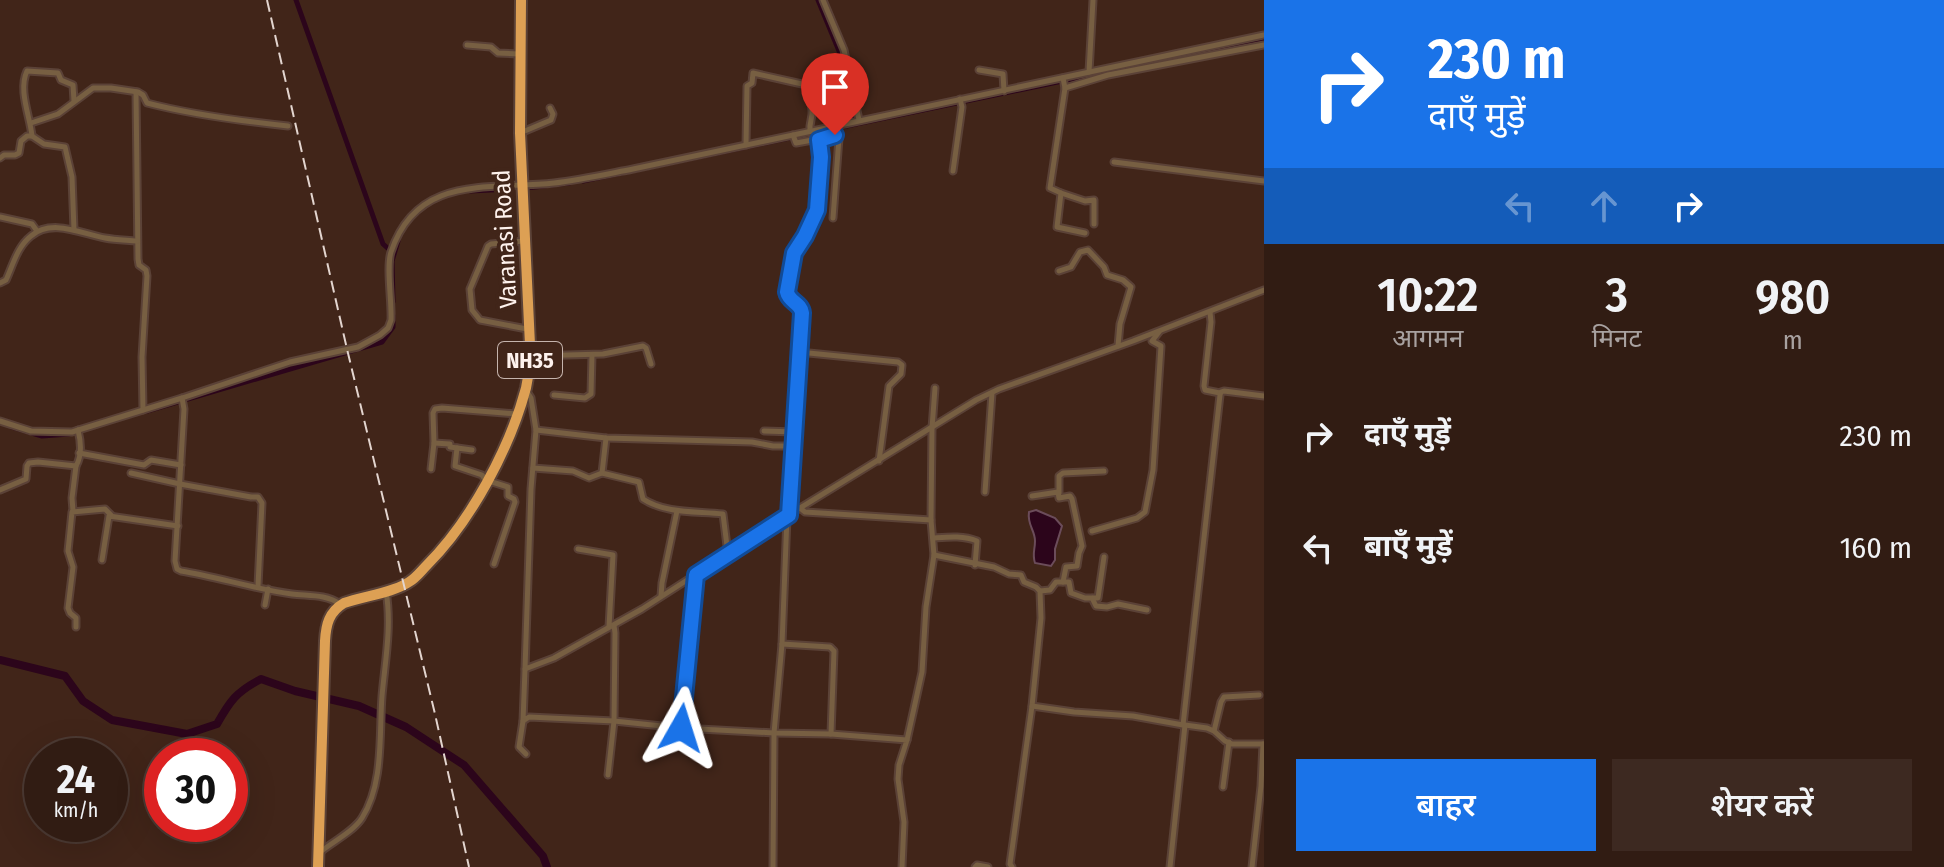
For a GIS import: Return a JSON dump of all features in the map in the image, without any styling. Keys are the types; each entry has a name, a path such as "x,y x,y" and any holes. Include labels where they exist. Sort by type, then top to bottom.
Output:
{"highway":[{"name":"Varanasi Road","path":"386,590 407,584 417,575 440,551 469,511 487,481 525,389 530,329 520,133 521,0"},
{"name":"NH35","path":"341,605 386,590"},
{"path":"318,867 327,624 341,605"}],"street":[{"path":"823,0 844,50 855,121"},
{"path":"1089,72 1093,0"},
{"path":"0,421 31,431 79,432 143,410 183,401 290,362 358,347 376,338 388,328 391,320 391,251 400,229 422,205 440,196 463,189 522,189 794,138 810,131 855,121 961,103 1264,35"},
{"path":"467,45 491,47 498,53 521,54"},
{"path":"1064,88 1159,64 1264,45"},
{"path":"979,70 1003,74 1004,91"},
{"path":"32,136 25,90 24,76 27,71 58,73 61,80 73,85 74,102"},
{"path":"746,145 747,86 752,83 753,73 811,86"},
{"path":"810,131 809,121 813,112 808,95 811,86 846,74"},
{"path":"1063,79 1050,188 1085,201 1094,200 1094,224"},
{"path":"31,123 58,114 93,88 111,88 136,92 143,95 149,104 224,119 288,126"},
{"path":"136,92 138,262 145,268 147,276 142,357 143,410"},
{"path":"953,171 961,103"},
{"path":"520,133 551,120 553,114 550,108"},
{"path":"794,138 798,143 833,135 839,138 833,218"},
{"path":"0,158 17,154 22,139 27,136 44,144 65,147 72,177 74,230"},
{"path":"773,867 774,733 802,309 787,292 794,253 817,210 821,157 819,140"},
{"path":"1114,162 1264,181"},
{"path":"1061,193 1057,227 1085,233"},
{"path":"0,217 32,224 37,231"},
{"path":"0,283 6,280 24,243 37,231 59,228 102,238 137,241"},
{"path":"525,241 488,246 470,289 472,310 480,320 530,329"},
{"path":"1059,271 1071,267 1080,252 1088,250 1104,267 1107,275 1123,280 1131,287 1120,324 1118,346"},
{"path":"525,669 554,658 661,597 800,508 992,392 1264,290"},
{"path":"1210,312 1205,390 1264,396"},
{"path":"1092,531 1137,518 1145,512 1153,470 1161,346 1152,341 1160,331"},
{"path":"530,356 592,355 643,346 651,364"},
{"path":"799,352 898,362 902,365 901,374 889,386 879,461"},
{"path":"554,395 585,398 591,394 592,355"},
{"path":"902,867 904,822 899,765 922,672 926,607 934,555 931,520 935,388"},
{"path":"525,389 531,398 536,430 523,721 519,747 526,754"},
{"path":"985,492 992,392"},
{"path":"1170,867 1220,393"},
{"path":"183,401 175,563 179,570 292,594 326,597 341,605"},
{"path":"431,469 433,413 438,408 517,414"},
{"path":"536,430 606,438 794,446"},
{"path":"764,431 795,432"},
{"path":"76,627 76,618 68,608 73,567 68,551 79,432"},
{"path":"602,473 606,438"},
{"path":"434,443 472,450"},
{"path":"457,448 455,466 508,487 508,496 515,502 494,564"},
{"path":"79,453 142,465 151,460 181,465"},
{"path":"0,490 26,479 29,463 76,466"},
{"path":"533,468 573,471 589,478 602,473 639,482 645,501 677,511 723,514 728,554"},
{"path":"1059,498 1059,476 1063,473 1104,471"},
{"path":"131,473 258,497 262,503 258,586"},
{"path":"1032,496 1058,492 1059,498"},
{"path":"1059,498 1070,496 1072,499 1082,546 1077,566 1066,567 1063,582"},
{"path":"800,508 805,512 931,520"},
{"path":"73,511 105,509 111,515 178,526"},
{"path":"661,597 677,511"},
{"path":"102,560 111,515"},
{"path":"933,538 973,538 977,541 975,565"},
{"path":"578,549 613,555 611,626 615,633 614,721 608,775"},
{"path":"934,555 1021,575 1024,582 1040,591 1041,618 1013,834 1012,867"},
{"path":"1040,591 1050,590 1056,582 1069,582 1071,593 1098,598 1104,557"},
{"path":"681,728 696,575"},
{"path":"265,605 268,589"},
{"path":"319,853 357,823 364,813 378,773 382,695 388,655 386,590"},
{"path":"1092,598 1096,606 1118,604 1147,610"},
{"path":"782,644 830,647 834,651 831,734"},
{"path":"1214,731 1224,697 1259,695"},
{"path":"1032,706 1133,716 1207,728 1232,744 1264,744 1252,867"},
{"path":"523,721 529,717 614,721 681,728 907,740"},
{"path":"1223,787 1229,742"},
{"path":"975,867 988,867"}],"shaded area":[{"path":"1036,510 1055,518 1062,526 1051,566 1035,563 1034,560 1035,537 1029,512"}],"waterway":[{"path":"296,0 383,244 392,252"},
{"path":"818,0 844,63 854,124"},
{"path":"583,181 1264,39"},
{"path":"526,188 569,183"},
{"path":"470,191 511,189"},
{"path":"393,302 392,261 398,241"},
{"path":"147,411 382,342 393,327 393,316"},
{"path":"12,427 42,436 69,434"},
{"path":"0,660 65,676 83,701 112,720 187,734 217,724 234,698 261,679 295,691 359,706 406,727 464,765 543,856 547,867"}],"railway":[{"path":"267,0 469,867"}],"route":[{"path":"681,728 696,575 789,515 802,309 787,292 794,253 816,215 821,157 819,140 835,135"}]}
